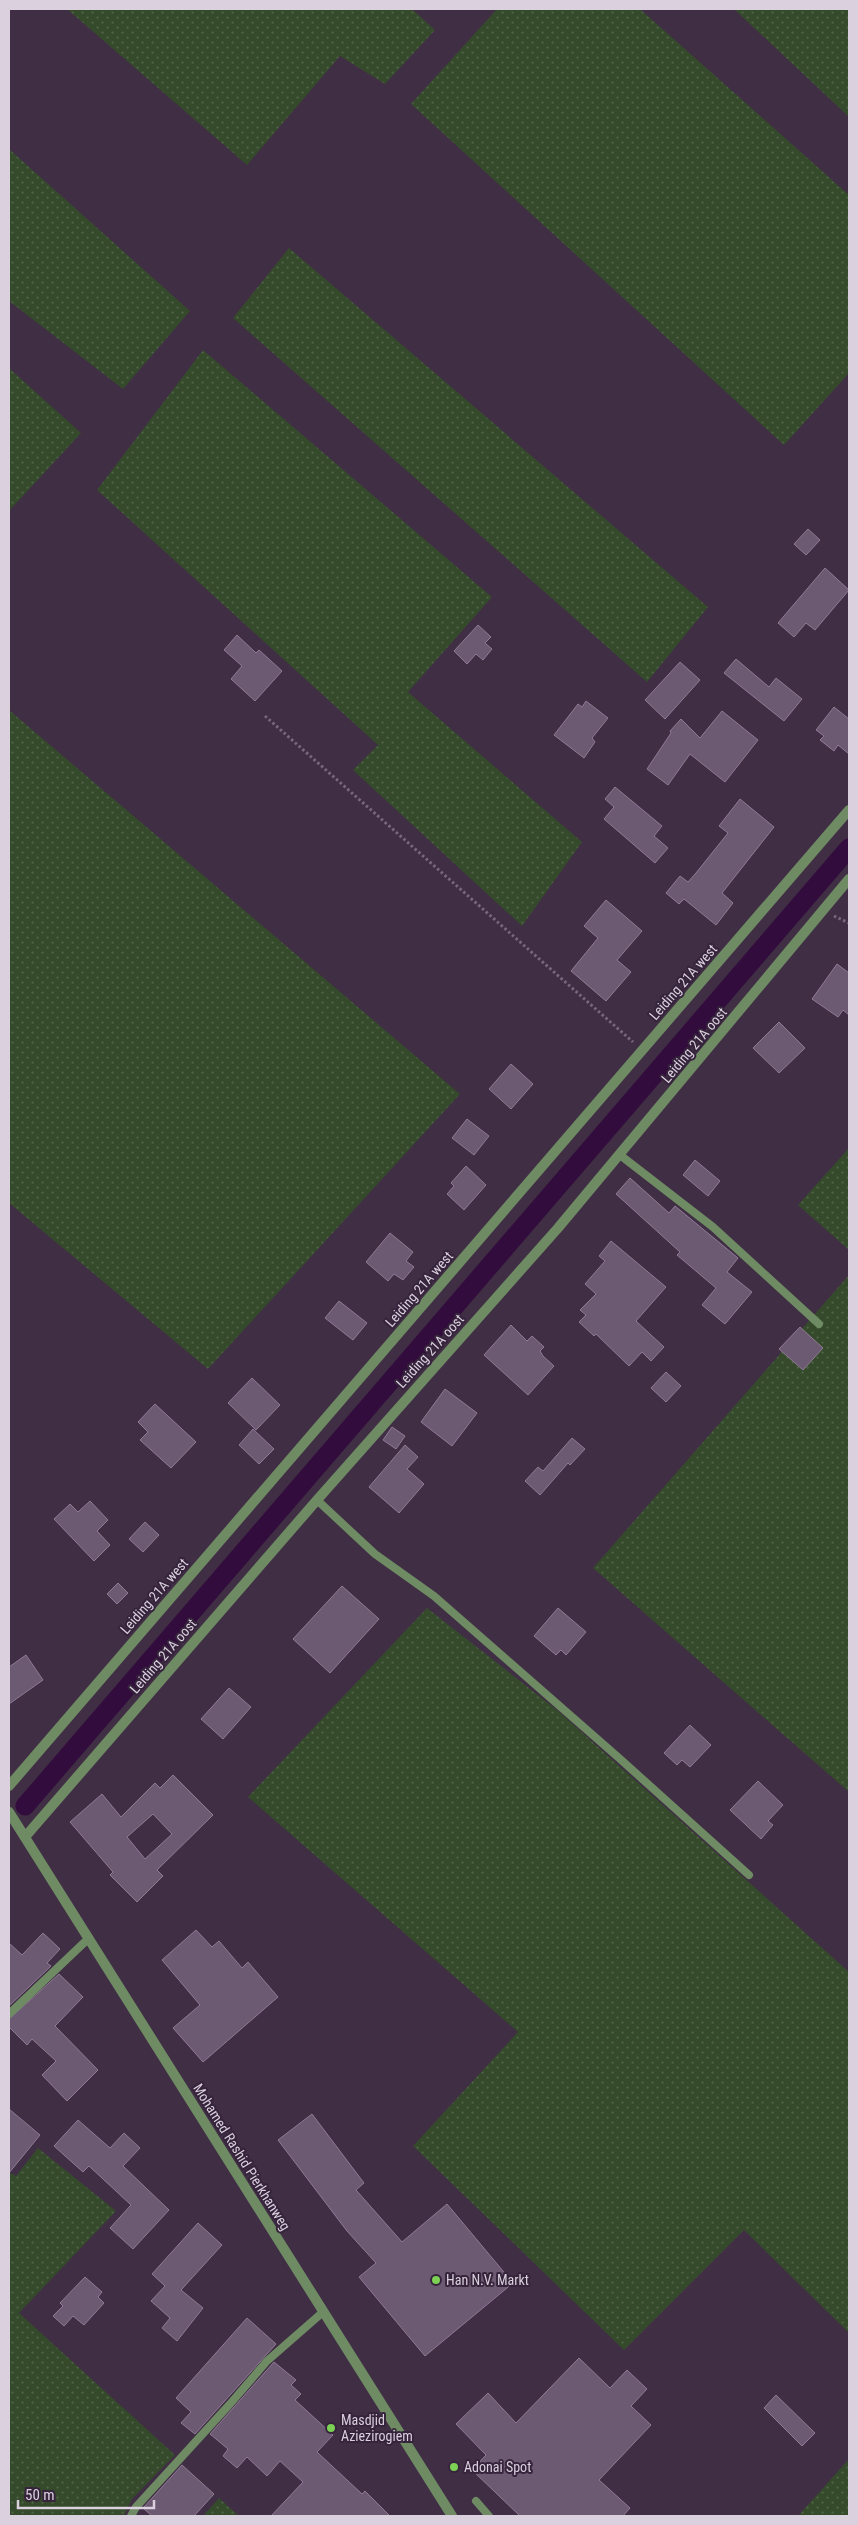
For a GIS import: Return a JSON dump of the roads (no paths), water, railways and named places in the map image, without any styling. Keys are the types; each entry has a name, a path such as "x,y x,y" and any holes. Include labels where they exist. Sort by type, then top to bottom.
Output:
{"street":[{"name":"Leiding 21A west","path":"9,1786 849,810"},
{"name":"Leiding 21A oost","path":"25,1837 317,1500 620,1155 849,879"},
{"name":"Mohamed Rashid Pierkhanweg","path":"9,1812 452,2516"}],"lane":[{"path":"620,1155 712,1227 819,1324"},
{"path":"317,1500 375,1554 434,1596 749,1875"},
{"path":"9,2014 74,1950 89,1938"},
{"path":"131,2516 136,2507 230,2404 266,2361 322,2312"},
{"path":"476,2500 489,2516"}],"waterway":[{"path":"25,1806 849,848"}],"place":[{"name":"Han N.V. Markt","path":"436,2280"},
{"name":"Masdjid Aziezirogiem","path":"331,2428"},
{"name":"Adonai Spot","path":"454,2467"}]}
